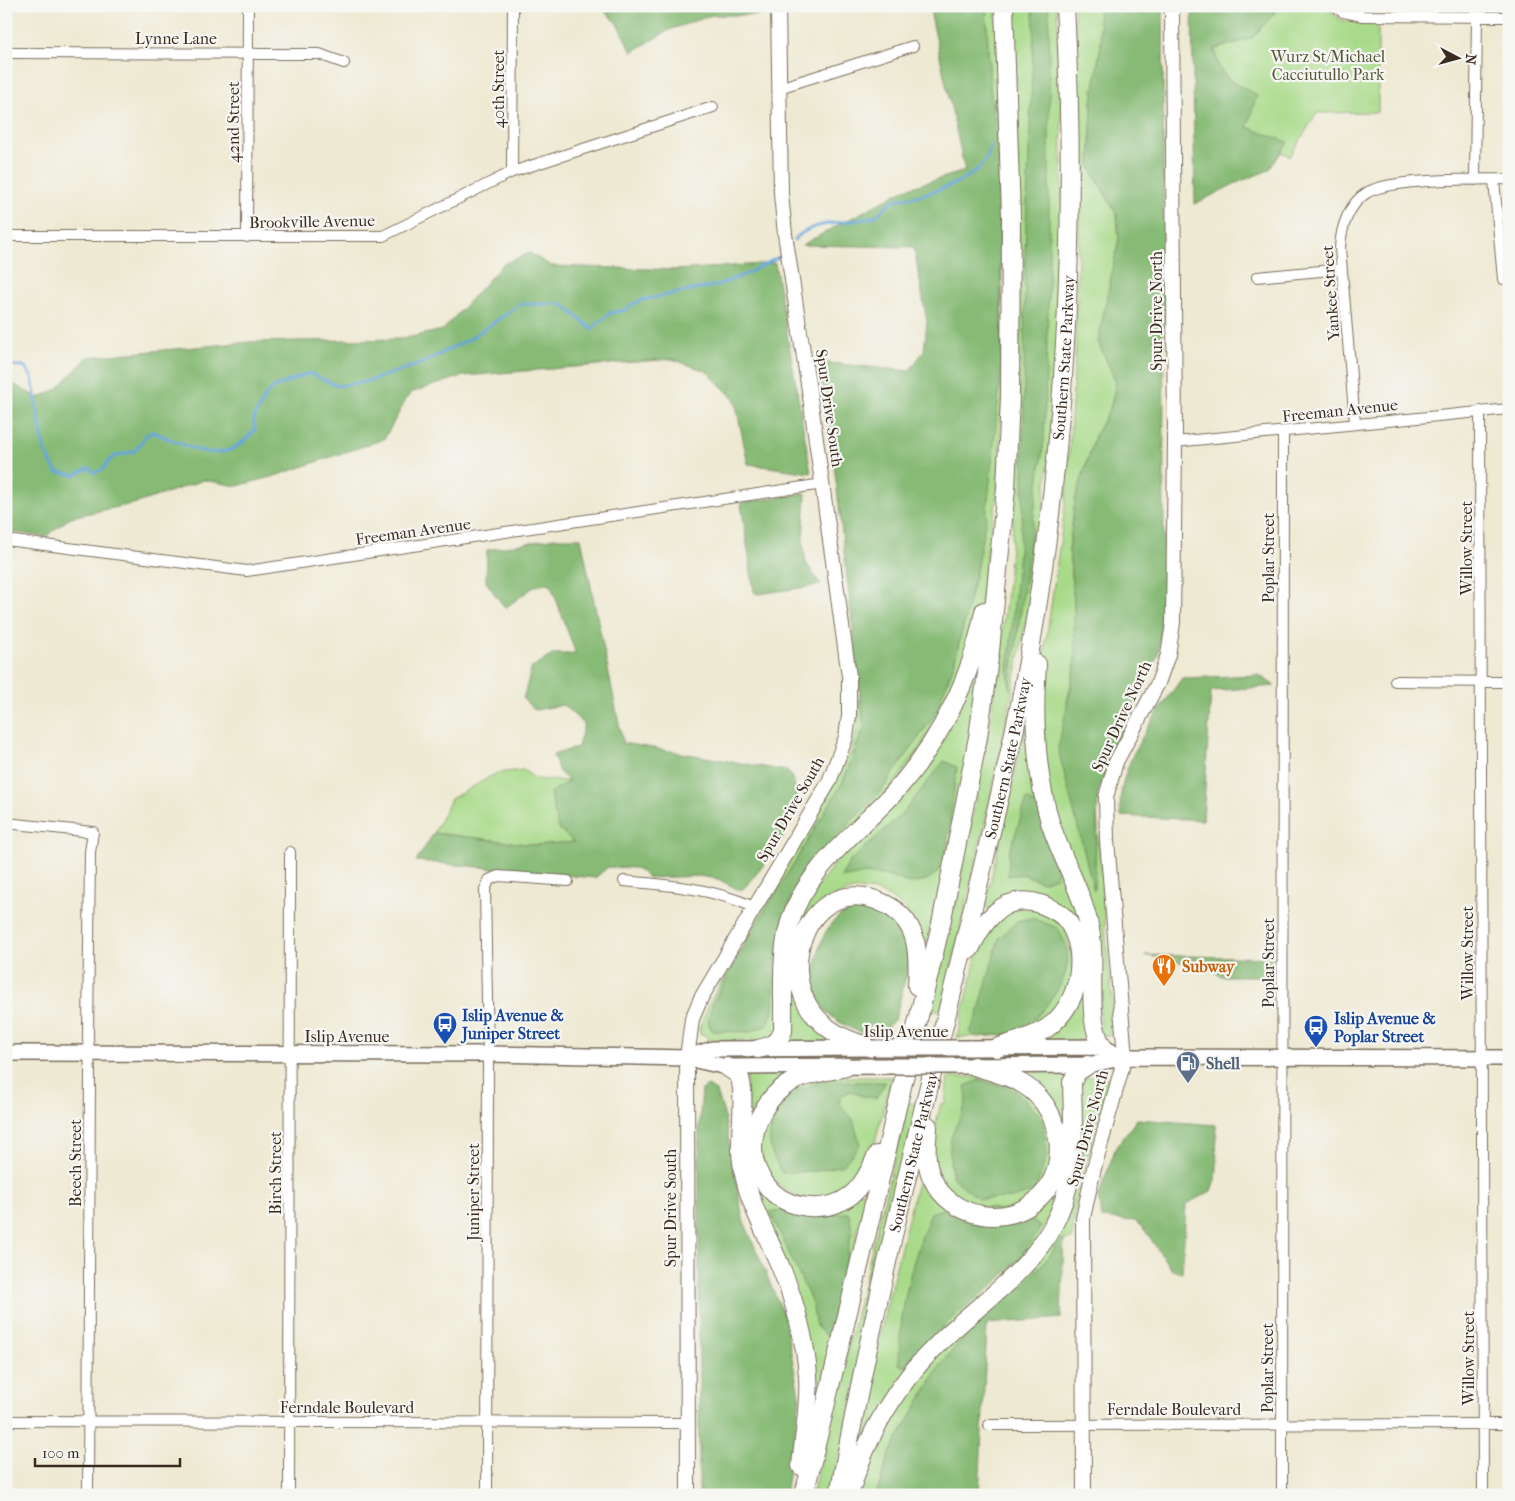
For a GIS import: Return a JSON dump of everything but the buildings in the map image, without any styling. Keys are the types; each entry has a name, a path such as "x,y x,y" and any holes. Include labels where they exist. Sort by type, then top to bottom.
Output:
{"highway":[{"name":"Southern State Parkway","path":"804,1495 941,924 978,737 990,651 1006,490 1012,292 1004,6"},
{"name":"Southern State Parkway","path":"839,1495 868,1344 1016,720 1043,568 1062,389 1068,293 1069,87 1064,6"},
{"path":"758,1049 772,1046 780,1039 783,1031 784,954 789,925 799,900 827,862 893,794 917,765 938,734 957,698 972,660 982,623 1006,490"},
{"path":"1043,568 1035,692 1035,740 1040,782 1051,823 1090,926 1093,960 1094,1026 1097,1038 1103,1048"},
{"path":"872,1048 836,1033 821,1022 802,993 797,974 802,938 812,920 826,907 844,899 862,897 879,901 895,909 907,921 916,937 919,955 914,1031"},
{"path":"954,986 979,930 990,915 1004,906 1019,901 1037,903 1053,909 1067,920 1076,936 1079,955 1079,975 1072,997 1061,1014 1047,1028 997,1048"},
{"path":"850,1495 858,1466 874,1430 890,1402 912,1372 938,1343 1022,1268 1042,1243 1059,1214 1068,1186 1073,1152 1072,1082 1077,1072 1088,1065"},
{"path":"846,1066 801,1078 785,1086 770,1099 760,1114 754,1131 753,1150 757,1170 767,1187 781,1198 798,1206 815,1208 833,1204 849,1196 861,1185 871,1167 894,1115"},
{"path":"932,1076 926,1156 931,1178 942,1194 956,1206 973,1214 990,1216 1009,1214 1026,1208 1041,1196 1052,1180 1059,1159 1059,1139 1044,1104 1031,1090 1015,1080 966,1066"},
{"path":"727,1067 739,1076 741,1082 740,1142 743,1169 750,1198 781,1267 794,1303 803,1337 808,1376 797,1495"}],"main road":[{"name":"Islip Avenue","path":"687,1058 713,1049 872,1048 1103,1048 1125,1057"},
{"name":"Islip Avenue","path":"6,1054 488,1054 687,1058 727,1067 1088,1065 1125,1057 1283,1059 1509,1058"}],"street":[{"name":"42nd Street","path":"247,237 248,6"},
{"name":"40th Street","path":"512,172 513,6"},
{"name":"Spur Drive South","path":"688,1495 687,1058 692,1019 701,998 828,782 846,737 850,698 849,676 823,484 785,234 778,88 778,6"},
{"name":"Spur Drive North","path":"1084,1495 1083,1218 1088,1190 1125,1057 1107,841 1106,803 1116,762 1158,683 1170,643 1173,623 1172,6"},
{"path":"1334,6 1343,12 1362,16 1509,17"},
{"path":"1475,180 1477,16"},
{"path":"778,88 913,46"},
{"name":"Lynne Lane","path":"6,53 319,54 344,63"},
{"name":"Brookville Avenue","path":"6,236 383,236 512,172 713,107"},
{"name":"Yankee Street","path":"1355,423 1342,269 1341,232 1348,214 1368,192 1400,184 1509,179"},
{"path":"1494,180 1503,279"},
{"path":"1257,277 1342,269"},
{"name":"Freeman Avenue","path":"1174,442 1509,408"},
{"name":"Willow Street","path":"1480,411 1483,1495"},
{"name":"Poplar Street","path":"1282,1495 1283,431"},
{"name":"Freeman Avenue","path":"6,540 246,571 823,484"},
{"path":"1395,680 1509,682"},
{"name":"Beech Street","path":"6,823 93,832 90,852 88,1495"},
{"name":"Birch Street","path":"289,1495 290,852"},
{"name":"Juniper Street","path":"487,1495 488,1054 485,890 489,880 498,876 568,881"},
{"path":"624,881 695,887 737,899 754,907"},
{"name":"Ferndale Boulevard","path":"6,1421 687,1423"},
{"name":"Ferndale Boulevard","path":"989,1425 1509,1424"}],"green space":[{"path":"599,6 765,6 764,15 712,15 669,30 632,52 616,22"},
{"path":"929,6 986,6 990,87 999,155 1002,365 986,519 975,576 954,664 935,714 882,790 816,857 790,900 776,959 773,1011 768,1025 749,1032 712,1031 708,1021 712,1005 754,929 842,784 864,728 836,480 819,362 909,371 924,351 927,322 914,247 802,245 905,189 965,171"},
{"path":"986,6 996,6 1004,367 997,499 988,543 979,615 963,670 908,769 798,895 780,1032 771,1041 708,1040 708,1036 700,1034 699,1029 709,1004 850,754 857,729 860,693 864,728 842,784 754,929 712,1005 708,1021 776,959 790,900 816,857 882,790 935,714 954,664 975,576 1002,365 999,155 990,87"},
{"path":"1013,6 1057,6 1062,131 1062,195 1059,323 1055,386 1043,511 1023,637 998,762 941,1011 930,1009 945,947 983,760 1002,635 1014,509 1019,384 1020,258"},
{"path":"1032,6 1049,6 1049,276 1044,441 1010,690 1008,672 1023,506 1025,253 1034,26"},
{"path":"1074,6 1098,6 1101,43 1092,102 1090,167 1117,215 1119,238 1098,342 1117,382 1111,406 1095,436 1075,500 1069,550 1074,603 1075,667 1067,701 1094,889 1097,813 1108,963 1116,1026 1116,1033 1110,1036 1100,1035 1100,992 1063,839 1046,782 1042,669 1066,500 1075,357 1080,191"},
{"path":"1098,6 1163,6 1164,608 1158,654 1098,792 1094,891 1058,749 1075,667 1074,603 1069,550 1075,500 1095,436 1111,406 1116,382 1098,342 1119,238 1117,215 1090,167 1092,102 1101,43"},
{"path":"1192,6 1226,6 1245,12 1262,6 1278,9 1252,38 1215,49 1220,68 1228,79 1257,95 1247,127 1288,142 1269,170 1236,183 1195,204"},
{"name":"Wurz St/Michael Cacciutullo Park","path":"1247,6 1322,6 1343,21 1378,22 1378,112 1317,113 1290,156 1212,121 1248,90 1236,85 1218,69 1215,49 1252,38 1260,30"},
{"path":"530,253 551,266 678,270 775,263 811,473 748,464 735,400 706,371 672,359 463,376 410,393 384,439 275,476 237,486 204,480 137,503 71,517 45,537 6,531 6,380 38,398 57,389 88,357 250,342 401,339 443,330 503,264"},
{"path":"806,493 803,543 806,563 821,585 758,594 754,592 741,503"},
{"path":"555,538 581,538 623,743 787,771 795,785 796,801 792,818 784,835 762,867 741,891 718,879 699,876 649,878 636,868 608,867 595,878 416,861 434,833 535,845 574,842 558,828 550,793 569,781 559,772 553,755 578,747 584,724 563,705 535,710 523,699 532,667 554,654 576,654 550,583 535,586 505,608 486,582 487,550"},
{"path":"1259,675 1275,686 1211,691 1203,820 1121,816 1124,779 1130,761 1149,725 1182,678"},
{"path":"971,678 977,680 969,746 929,942 924,941 913,919 898,902 878,892 853,890 824,902 793,969 830,1035 826,1045 787,1045 789,962 801,909"},
{"path":"1025,725 1031,727 1082,912 1091,1037 1085,1040 1014,1045 1075,1003 1071,914 1049,899 1032,895 989,909 985,906"},
{"path":"944,761 957,767 944,866 933,876 916,883 872,874 840,878 850,861 903,813"},
{"path":"523,770 536,779 569,781 558,828 575,842 535,845 434,833 451,799 497,773"},
{"path":"1027,799 1044,809 1059,864 1056,877 1042,882 1023,874 1008,876 1009,853"},
{"path":"1027,904 1064,922 1076,976 1049,1021 1014,1035 957,1037 981,939 992,919"},
{"path":"864,909 886,910 905,927 910,960 895,1019 878,1036 849,1028 827,1013 812,998 820,947 824,935 831,925 839,916 851,911"},
{"path":"1032,918 1058,928 1065,942 1068,962 1060,984 1046,1006 1022,1033 977,1037 970,1032 977,1017 999,938 1017,921"},
{"path":"1144,955 1274,958 1271,976 1221,976 1205,967"},
{"path":"795,1069 777,1084 753,1166 792,1205 862,1191 866,1195 819,1397 813,1395 755,1193 746,1077 752,1073"},
{"path":"1067,1069 1065,1183 1035,1247 946,1329 865,1441 859,1438 884,1316 922,1162 940,1198 1021,1214 1065,1152 1024,1078 1027,1073"},
{"path":"824,1077 892,1077 869,1165 842,1193 820,1199 796,1197 779,1185 766,1170 759,1150 761,1125 785,1091"},
{"path":"948,1077 972,1077 1017,1084 1047,1118 1055,1143 1052,1168 1039,1190 1020,1206 997,1211 956,1198 943,1185 932,1160 933,1136 941,1103 945,1104"},
{"path":"1080,1077 1107,1077 1109,1080 1077,1194 1072,1239 1057,1241 1052,1253 1020,1289 979,1319 941,1364 890,1453 876,1495 855,1495 872,1448 913,1379 1048,1244"},
{"path":"979,1080 1015,1090 1043,1118 1047,1154 1036,1190 1013,1198 979,1199 952,1177 950,1145 966,1102 965,1086"},
{"path":"823,1081 886,1082 876,1098 862,1096 851,1091 842,1095 839,1103 853,1119 860,1145 843,1165 816,1171 782,1173 775,1161 770,1142 770,1134 775,1117 785,1095"},
{"path":"708,1086 717,1092 724,1114 743,1219 784,1316 800,1400 785,1495 699,1495 699,1129 702,1090"},
{"path":"908,1102 918,1105 831,1495 812,1495"},
{"path":"1137,1119 1216,1125 1217,1173 1211,1191 1186,1204 1182,1273 1172,1270 1144,1229 1135,1221 1102,1218 1098,1197 1116,1147"},
{"path":"944,1208 954,1215 975,1224 997,1226 1032,1220 1041,1227 1020,1259 954,1316 904,1367 899,1364 901,1325 912,1268 931,1213"},
{"path":"780,1210 801,1215 849,1213 852,1230 832,1335 827,1337 816,1326 812,1303 770,1212"},
{"path":"1064,1239 1061,1318 987,1324 979,1495 876,1495 890,1453 941,1364 979,1319 1020,1289 1052,1253 1057,1241"}],"waterway":[{"path":"794,240 811,228 873,217 894,200 942,189 964,179 982,164 988,155 990,145"},
{"path":"6,365 24,366 32,377 44,449 56,472 75,475 89,468 94,473 103,469 113,457 135,451 146,435 153,432 194,449 207,452 231,449 243,442 255,429 253,420 266,395 275,387 309,373 338,386 369,381 420,364 468,340 521,304 562,304 592,329 610,313 626,310 631,305 642,300 718,285 744,275 781,256"}],"place":[{"name":"Subway","path":"1164,987"},
{"name":"Islip Avenue & Juniper Street","path":"445,1045"},
{"name":"Islip Avenue & Poplar Street","path":"1316,1048"},
{"name":"Shell","path":"1188,1084"}]}
